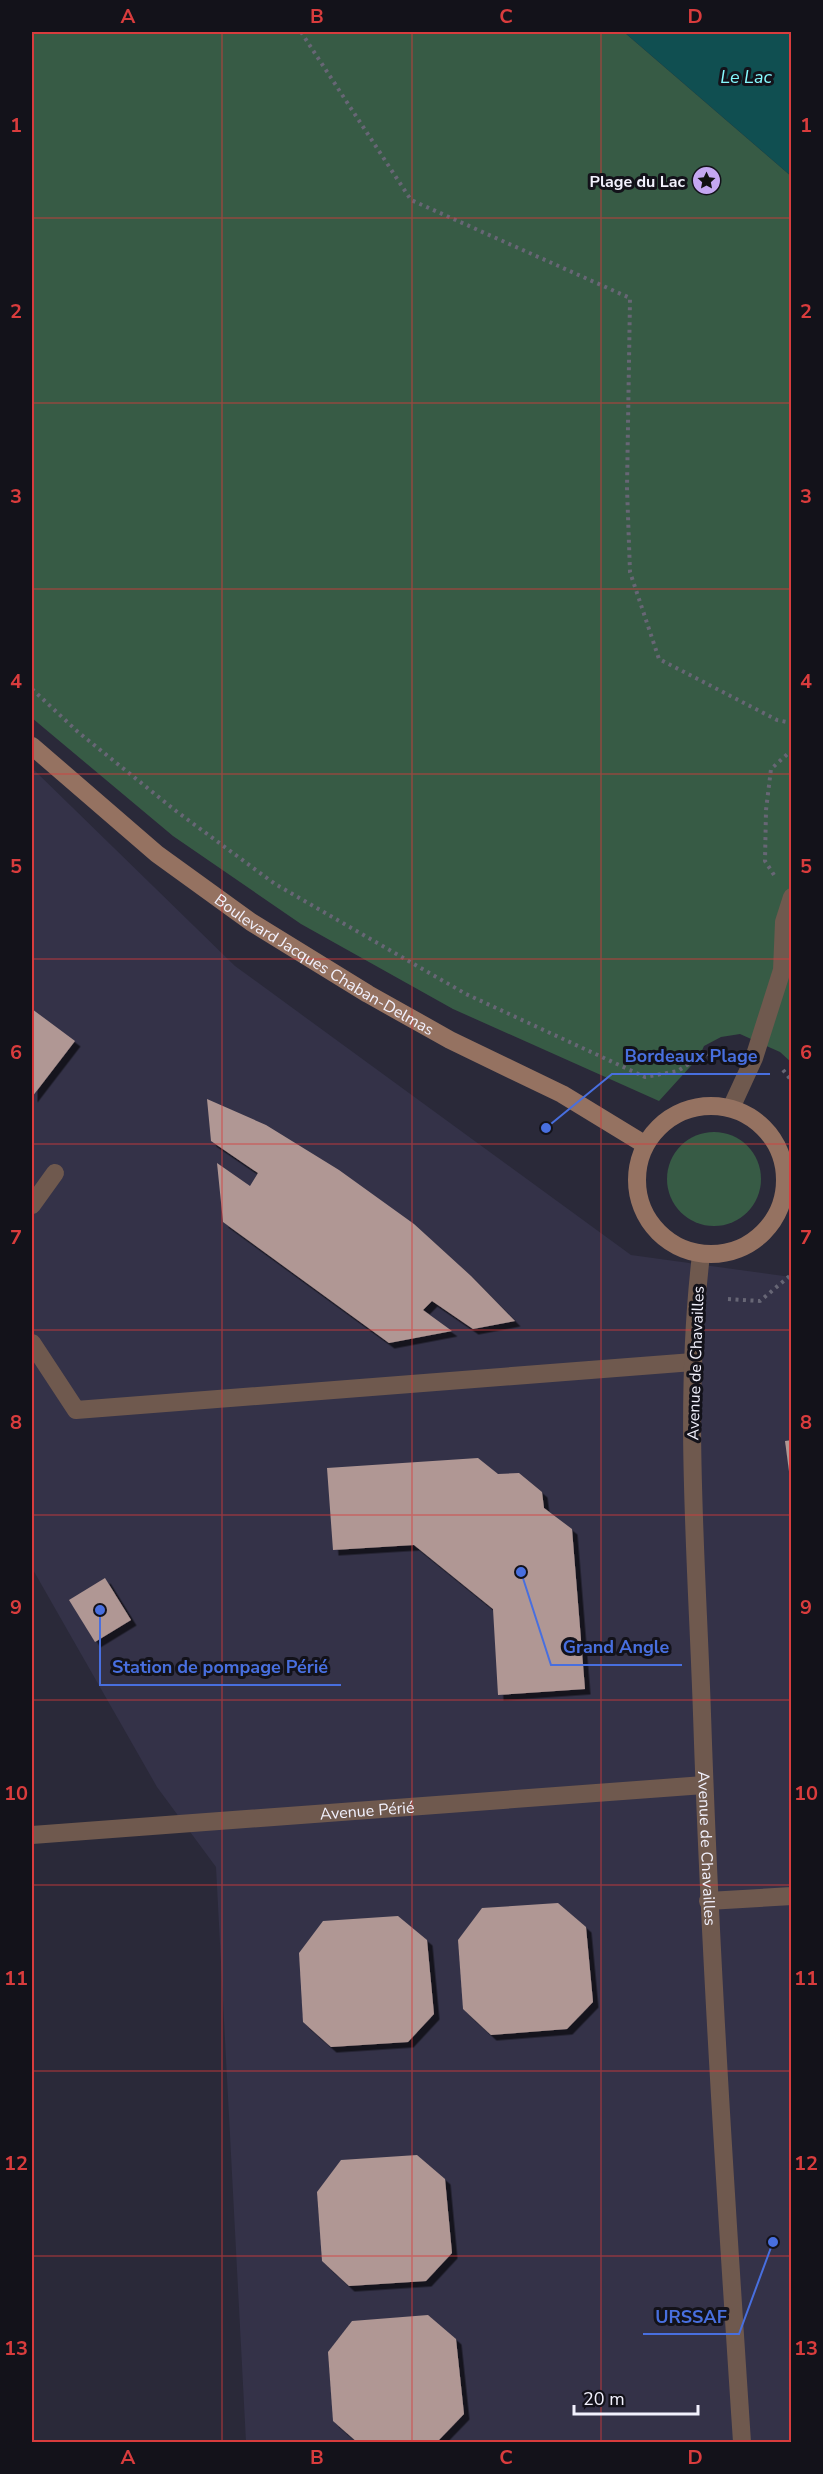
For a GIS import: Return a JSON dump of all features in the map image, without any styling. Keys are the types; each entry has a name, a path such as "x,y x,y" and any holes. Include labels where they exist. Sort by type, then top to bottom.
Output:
{"main road":[{"name":"Boulevard Jacques Chaban-Delmas","path":"32,747 157,854 251,922 368,994 450,1040 562,1094 644,1144"},
{"path":"698,1106 731,1108 762,1125 781,1154 789,1190 776,1218 757,1240 730,1253 700,1255 667,1242 643,1214 635,1179 644,1144 667,1119 698,1106"}],"street":[{"path":"731,1108 754,1058 782,970 784,922 791,898"},
{"path":"32,1205 55,1173"},
{"name":"Avenue de Chavailles","path":"700,1255 693,1362 693,1501 708,1901 742,2442"},
{"path":"32,1343 76,1410 693,1362"},
{"name":"Avenue Périé","path":"32,1835 704,1785"},
{"path":"708,1901 792,1896"}],"path":[{"path":"301,32 411,200 630,298 627,488 630,572 659,659 777,720 792,723"},
{"path":"32,689 78,732 176,811 275,884 466,994 645,1077 678,1071 699,1057 714,1051 730,1050 772,1063 785,1071 792,1081"},
{"path":"791,898 765,861 766,810 771,769 792,750"},
{"path":"728,1299 760,1301 792,1274"}],"shaded area":[{"path":"32,32 624,32 791,176 791,1062 780,1052 740,1034 721,1037 704,1046 699,1057 659,1101 453,1009 301,924 173,836 32,718"},
{"path":"32,768 235,966 631,1255 791,1277 791,2442 246,2442 216,1867 157,1787 32,1568"},
{"path":"714,1132 732,1136 747,1146 757,1161 761,1179 757,1197 747,1212 732,1222 714,1226 696,1222 681,1212 671,1197 667,1179 671,1161 681,1146 696,1136"}],"water":[{"name":"Le Lac","path":"624,32 791,32 791,176"}],"building":[{"path":"32,1009 75,1041 32,1097"},
{"path":"207,1099 266,1125 339,1170 414,1224 471,1276 515,1321 473,1329 432,1301 423,1310 452,1331 389,1343 223,1222 217,1163 250,1186 258,1173 211,1141"},
{"path":"792,1440 792,1478 790,1479 785,1441"},
{"path":"478,1458 498,1474 519,1473 542,1492 544,1508 572,1529 585,1689 498,1695 493,1609 414,1545 333,1550 327,1468"},
{"path":"105,1578 131,1620 95,1642 69,1600"},
{"path":"558,1903 586,1927 593,2002 567,2029 491,2035 463,2009 458,1940 482,1908"},
{"path":"398,1916 427,1940 434,2014 408,2042 331,2047 303,2022 299,1953 323,1921"},
{"path":"417,2155 445,2179 452,2253 426,2281 349,2286 322,2261 317,2192 341,2160"},
{"path":"428,2315 456,2339 464,2414 438,2441 357,2442 333,2421 328,2352 352,2321"}],"place":[{"name":"Plage du Lac","path":"706,181"},
{"name":"Bordeaux Plage","path":"546,1128"},
{"name":"Grand Angle","path":"521,1572"},
{"name":"Station de pompage Périé","path":"100,1610"},
{"name":"URSSAF","path":"773,2242"}]}
